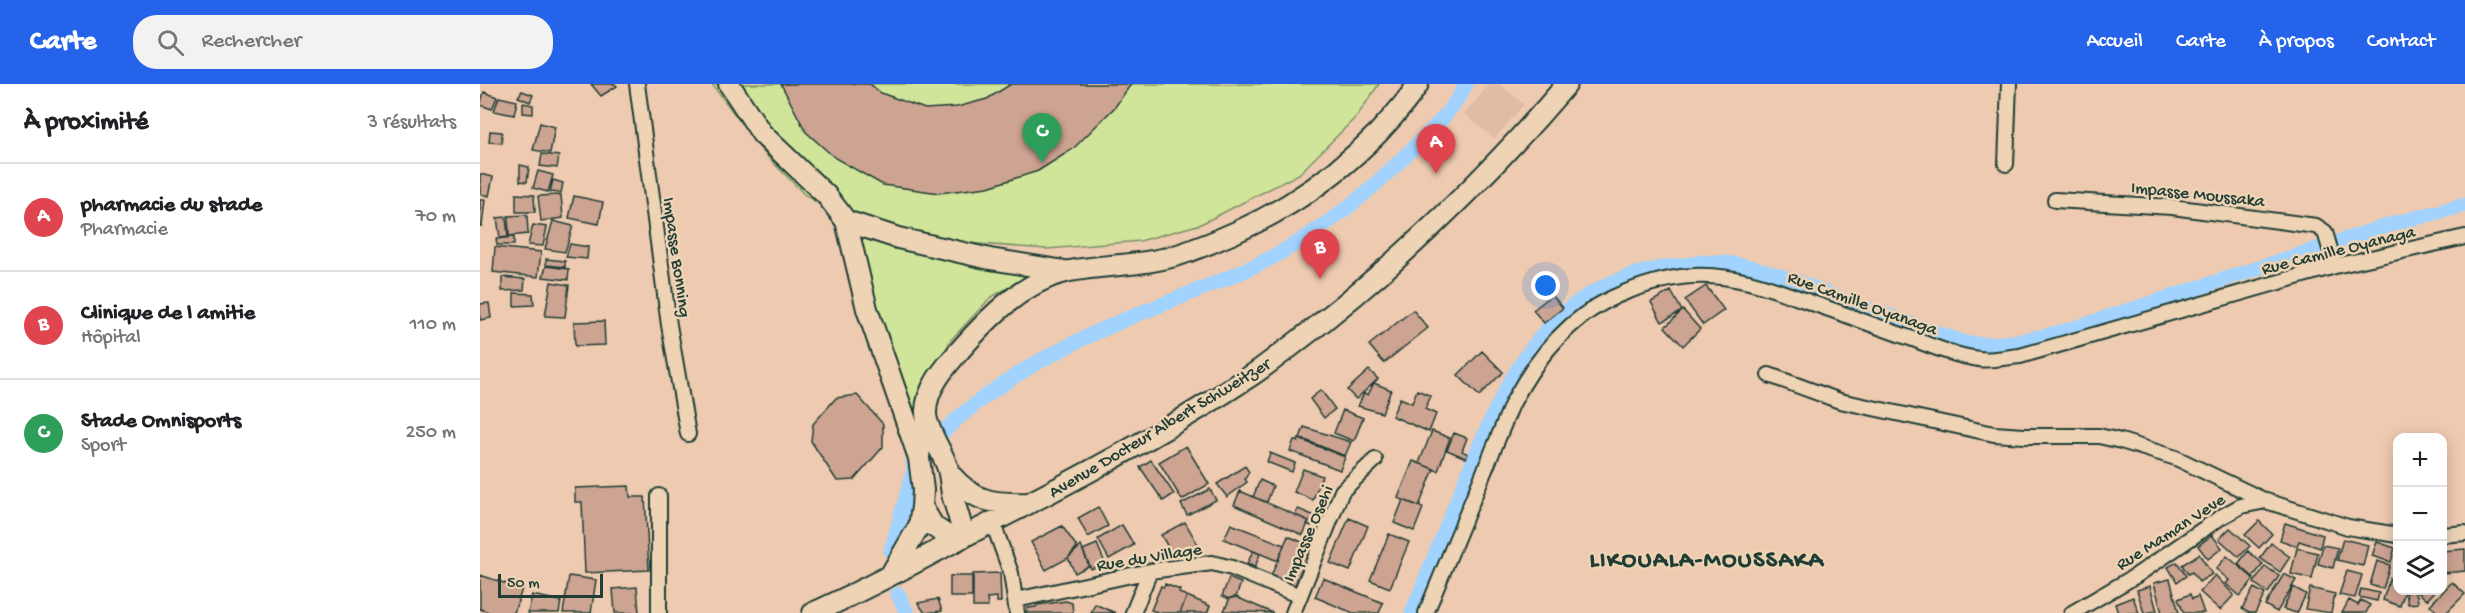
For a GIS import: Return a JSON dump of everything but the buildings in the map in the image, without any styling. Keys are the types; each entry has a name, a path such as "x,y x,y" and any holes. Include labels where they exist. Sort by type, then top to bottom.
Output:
{"main road":[{"path":"729,84 762,134 827,196 846,221 867,309 919,458"},
{"path":"1030,503 1011,503 980,498 965,491 950,474 927,421 925,411 935,384 949,362 977,330 1023,291 1069,272 1167,258 1202,246 1267,217 1330,178 1396,114 1418,84"},
{"name":"Avenue Docteur Albert Schweitzer","path":"816,613 993,523 1122,453 1250,377 1331,316 1412,247 1516,143 1567,84"},
{"path":"846,221 898,238 990,260 1069,272"},
{"path":"890,576 919,526 922,507 919,458 927,421"},
{"path":"950,474 960,539"},
{"path":"922,507 934,527 960,539"}],"street":[{"name":"Impasse Bonning","path":"637,84 669,325 687,434"},
{"path":"2006,164 2008,84"},
{"name":"Impasse Moussaka","path":"2055,200 2172,207 2316,226 2325,232 2332,254"},
{"name":"Rue Camille Oyanaga","path":"1426,613 1523,382 1549,345 1563,332 1598,306 1641,286 1692,275 1743,280 1938,348 1982,360 2020,356 2054,348 2332,254 2465,237"},
{"path":"1768,375 1840,400 1994,434 2099,436 2121,441 2176,458 2266,501 2348,527 2393,534"},
{"name":"Impasse Osehi","path":"1300,596 1342,490 1375,460"},
{"path":"658,496 659,613"},
{"name":"Rue Maman Veve","path":"2072,613 2137,575 2221,517 2241,506 2266,501"},
{"path":"993,523 1011,573 1017,607"},
{"path":"2447,535 2465,533"},
{"name":"Rue du Village","path":"1017,607 1150,571 1212,563 1232,568 1300,596"},
{"path":"1133,613 1150,571"},
{"path":"1293,613 1300,596"}],"shaded area":[{"path":"1490,84 1499,84 1524,104 1494,139 1464,114"}],"green space":[{"path":"712,84 1379,84 1357,116 1299,174 1201,224 1140,241 1047,249 898,238 846,221 805,195 762,151"},
{"path":"859,233 1037,272 991,297 950,341 916,414 875,311"}],"waterway":[{"path":"943,432 984,397 1028,368 1075,342 1253,267 1309,236 1344,211 1433,129 1447,113 1466,84"},
{"path":"1412,613 1482,439 1499,402 1518,369 1540,338 1565,312 1595,291 1632,275 1703,262 1729,263 1778,275 1966,343 2008,343 2075,328 2396,223 2465,205"},
{"path":"891,551 914,469 913,460"},
{"path":"898,594 907,613"}],"place":[{"name":"Stade Omnisports","path":"1042,163"},
{"name":"pharmacie du stade","path":"1436,174"},
{"name":"Clinique de l amitie","path":"1320,279"}],"district":[{"name":"LIKOUALA-MOUSSAKA","path":"1707,558"}]}
